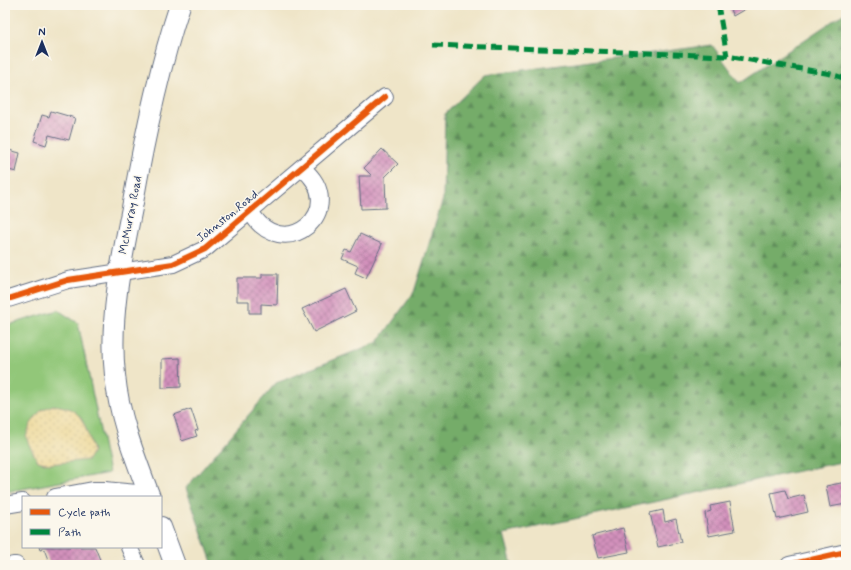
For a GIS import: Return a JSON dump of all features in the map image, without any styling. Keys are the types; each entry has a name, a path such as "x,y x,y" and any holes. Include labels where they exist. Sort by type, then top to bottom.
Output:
{"main road":[{"name":"McMurray Road","path":"149,495 128,436 115,376 114,338 120,272 152,108 169,40 180,5"},
{"path":"162,530 175,565"}],"street":[{"name":"Johnston Road","path":"5,300 68,280 172,264 190,258 205,249 385,97"},
{"name":"Johnston Road","path":"250,211 256,222 266,230 278,235 290,235 302,230 312,222 318,212 320,199 318,187 312,176 302,168"},
{"path":"60,496 93,490 107,493 149,495"},
{"path":"5,505 22,502"},
{"path":"129,548 137,565"},
{"path":"789,565 846,552"}],"green space":[{"path":"846,12 846,461 504,534 512,565 213,565 186,488 276,383 378,342 414,292 443,199 445,114 485,75 712,45 740,83"},
{"path":"58,310 78,323 109,473 5,492 5,326"}],"sand":[{"path":"53,405 71,410 82,419 93,451 88,460 49,464 38,461 26,437 30,425 41,410"}],"building":[{"path":"733,5 752,5 733,16 729,8"},
{"path":"51,111 75,118 69,140 49,135 46,145 34,141 42,115 49,117"},
{"path":"5,149 20,153 16,172 5,169"},
{"path":"382,149 398,164 385,177 386,208 361,209 359,176 372,176 364,168"},
{"path":"360,234 382,244 366,278 355,273 358,266 342,259 346,250 351,252"},
{"path":"262,274 278,274 277,305 261,304 261,313 249,313 249,301 237,301 237,278 262,278"},
{"path":"346,289 356,311 314,332 302,309"},
{"path":"180,358 181,387 162,388 162,359"},
{"path":"191,409 198,430 195,431 197,436 182,441 174,415"},
{"path":"846,482 846,504 830,507 826,486"},
{"path":"785,490 788,499 804,495 808,512 777,519 771,493"},
{"path":"730,502 735,531 709,536 705,513 711,511 710,506"},
{"path":"663,510 665,522 676,519 681,542 658,547 650,513"},
{"path":"623,528 629,552 598,558 592,536"},
{"path":"39,548 95,548 102,565 50,565 44,549 40,550"}],"marked path":[{"path":"718,5 727,56"},
{"path":"433,45 727,56 831,74 846,79"}],"cycle path":[{"path":"5,300 68,280 173,264 205,249 385,97"},
{"path":"789,565 846,552"}]}
